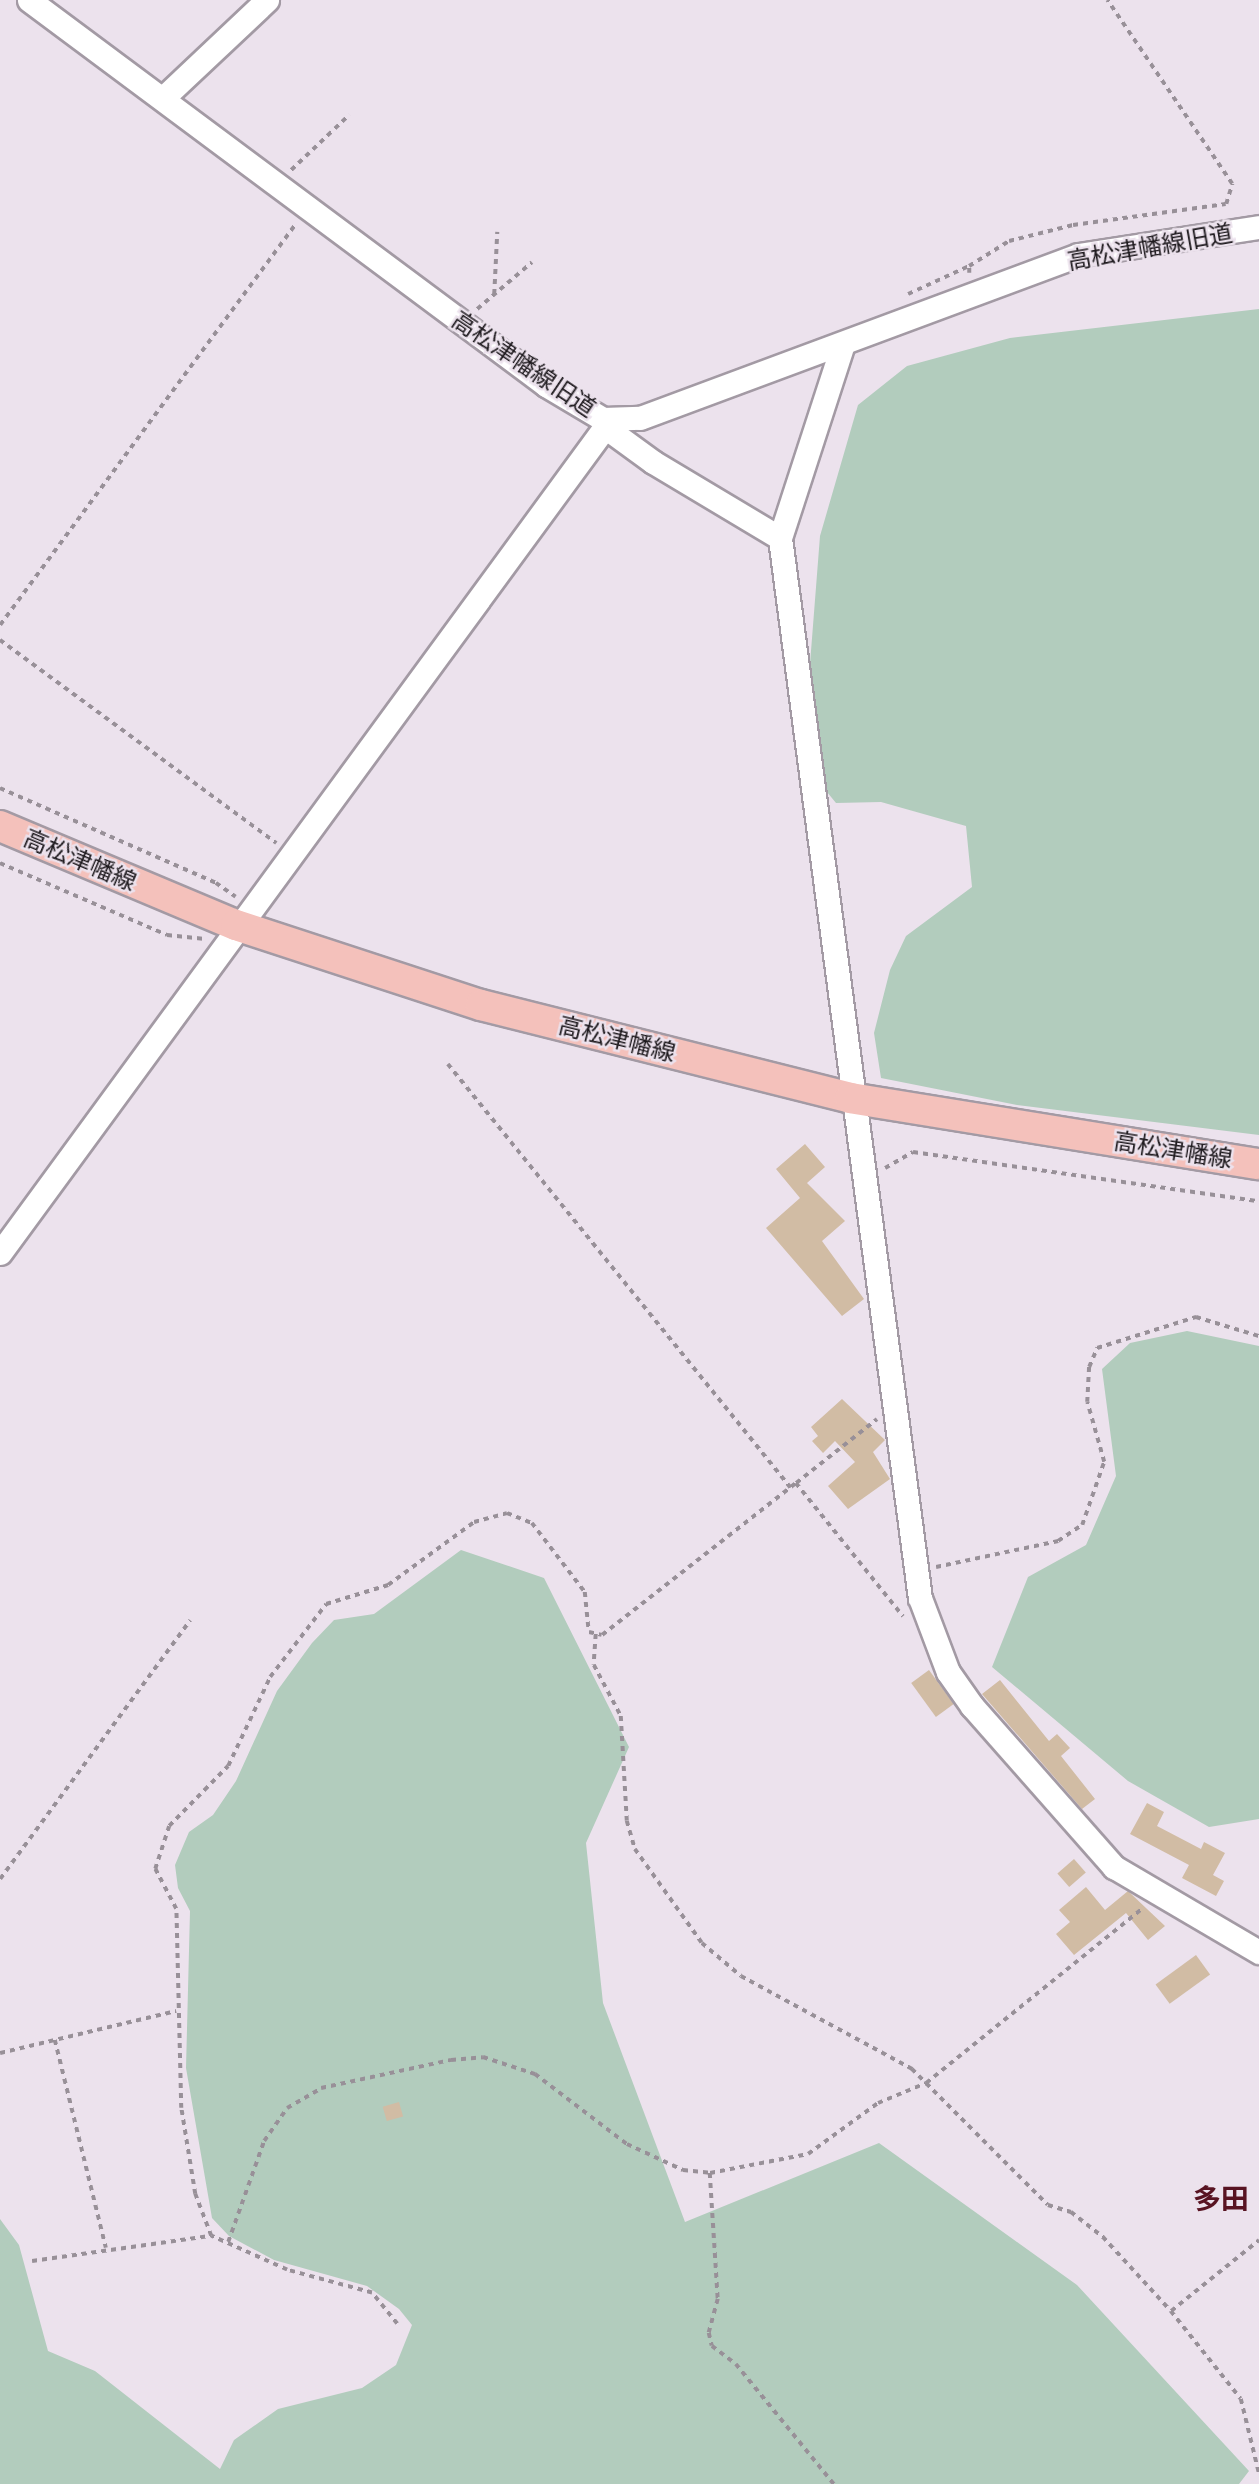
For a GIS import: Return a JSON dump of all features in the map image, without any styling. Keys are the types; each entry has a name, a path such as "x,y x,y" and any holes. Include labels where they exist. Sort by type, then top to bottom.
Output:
{"main road":[{"name":"高松津幡線","path":"0,826 236,925 481,1005 849,1098 1259,1164"}],"street":[{"name":"高松津幡線旧道","path":"29,0 163,97 463,324 546,385 604,423 640,418 842,347 1078,255 1259,227"},
{"path":"163,97 267,0"},
{"path":"842,347 780,538 849,1098 920,1598 948,1672 972,1706 1114,1867 1259,1952"},
{"path":"0,1252 604,423 780,538"}],"path":[{"path":"895,300 969,266 1009,241 1073,225 1226,204 1231,184 1107,0"},
{"path":"278,185 349,115"},
{"path":"0,625 308,208"},
{"path":"494,295 497,232"},
{"path":"463,324 532,262"},
{"path":"968,296 969,266"},
{"path":"0,640 292,854"},
{"path":"0,788 216,883 236,925 167,935 0,863"},
{"path":"448,1064 791,1488"},
{"path":"861,1180 913,1152 1259,1201"},
{"path":"916,1572 1058,1541 1082,1525 1104,1462 1087,1402 1088,1367 1097,1348 1196,1317 1259,1336"},
{"path":"211,2236 195,2194 181,2108 176,2011 176,1909 155,1869 169,1826 228,1766 270,1677 326,1604 388,1585 474,1522 507,1513 532,1523 585,1592 590,1632 602,1635 893,1406"},
{"path":"796,1483 906,1620"},
{"path":"0,1879 190,1620"},
{"path":"596,1633 594,1665 621,1716 627,1822 635,1849 656,1884 702,1942 741,1976 824,2026 912,2068 1048,2205 1070,2212 1103,2236 1171,2311 1241,2399 1259,2473"},
{"path":"228,2242 272,2122 287,2108 320,2088 451,2060 483,2057 535,2074 650,2158 710,2173 808,2154 877,2103 926,2083 1161,1894"},
{"path":"0,2053 176,2011"},
{"path":"55,2040 106,2248"},
{"path":"710,2173 718,2299 709,2333 712,2346 736,2364 834,2484"},
{"path":"32,2261 106,2248 211,2236 287,2270 372,2293 397,2324"},
{"path":"1171,2311 1259,2240"}],"green space":[{"path":"1259,309 1259,1135 1017,1105 881,1078 874,1033 890,970 906,936 972,887 966,826 881,802 836,803 818,781 807,702 820,536 858,405 907,366 1010,338"},
{"path":"1187,1331 1259,1346 1259,1819 1209,1827 1128,1781 992,1667 1028,1577 1086,1545 1116,1476 1102,1369 1130,1343"},
{"path":"461,1550 544,1578 629,1747 586,1843 603,2003 685,2222 879,2143 1077,2285 1249,2471 1239,2484 0,2484 0,2219 19,2245 48,2351 95,2371 220,2469 234,2440 278,2409 362,2388 396,2365 412,2325 399,2309 367,2286 274,2260 229,2236 212,2218 186,2068 190,1911 178,1888 175,1865 189,1832 213,1815 236,1781 277,1691 312,1643 334,1620 374,1614"}],"building":[{"path":"805,1144 825,1167 807,1183 845,1221 822,1241 864,1299 842,1316 766,1228 800,1198 776,1169"},
{"path":"842,1399 885,1440 873,1452 890,1479 848,1509 828,1486 855,1462 835,1441 823,1453 812,1441 818,1436 811,1427"},
{"path":"929,1670 954,1704 936,1717 911,1683"},
{"path":"1000,1680 1049,1741 1057,1734 1070,1748 1061,1756 1095,1799 1082,1809 982,1694"},
{"path":"1147,1803 1164,1812 1157,1826 1201,1849 1204,1842 1225,1853 1213,1875 1224,1881 1216,1896 1182,1878 1189,1865 1130,1834"},
{"path":"1074,1859 1086,1873 1069,1887 1057,1873"},
{"path":"1086,1887 1105,1910 1128,1891 1165,1926 1148,1940 1126,1913 1074,1955 1056,1934 1070,1922 1059,1910"},
{"path":"1196,1955 1210,1974 1170,2004 1156,1984"},
{"path":"399,2102 403,2116 387,2121 383,2107"}],"district":[{"name":"多田","path":"1221,2199"}]}
